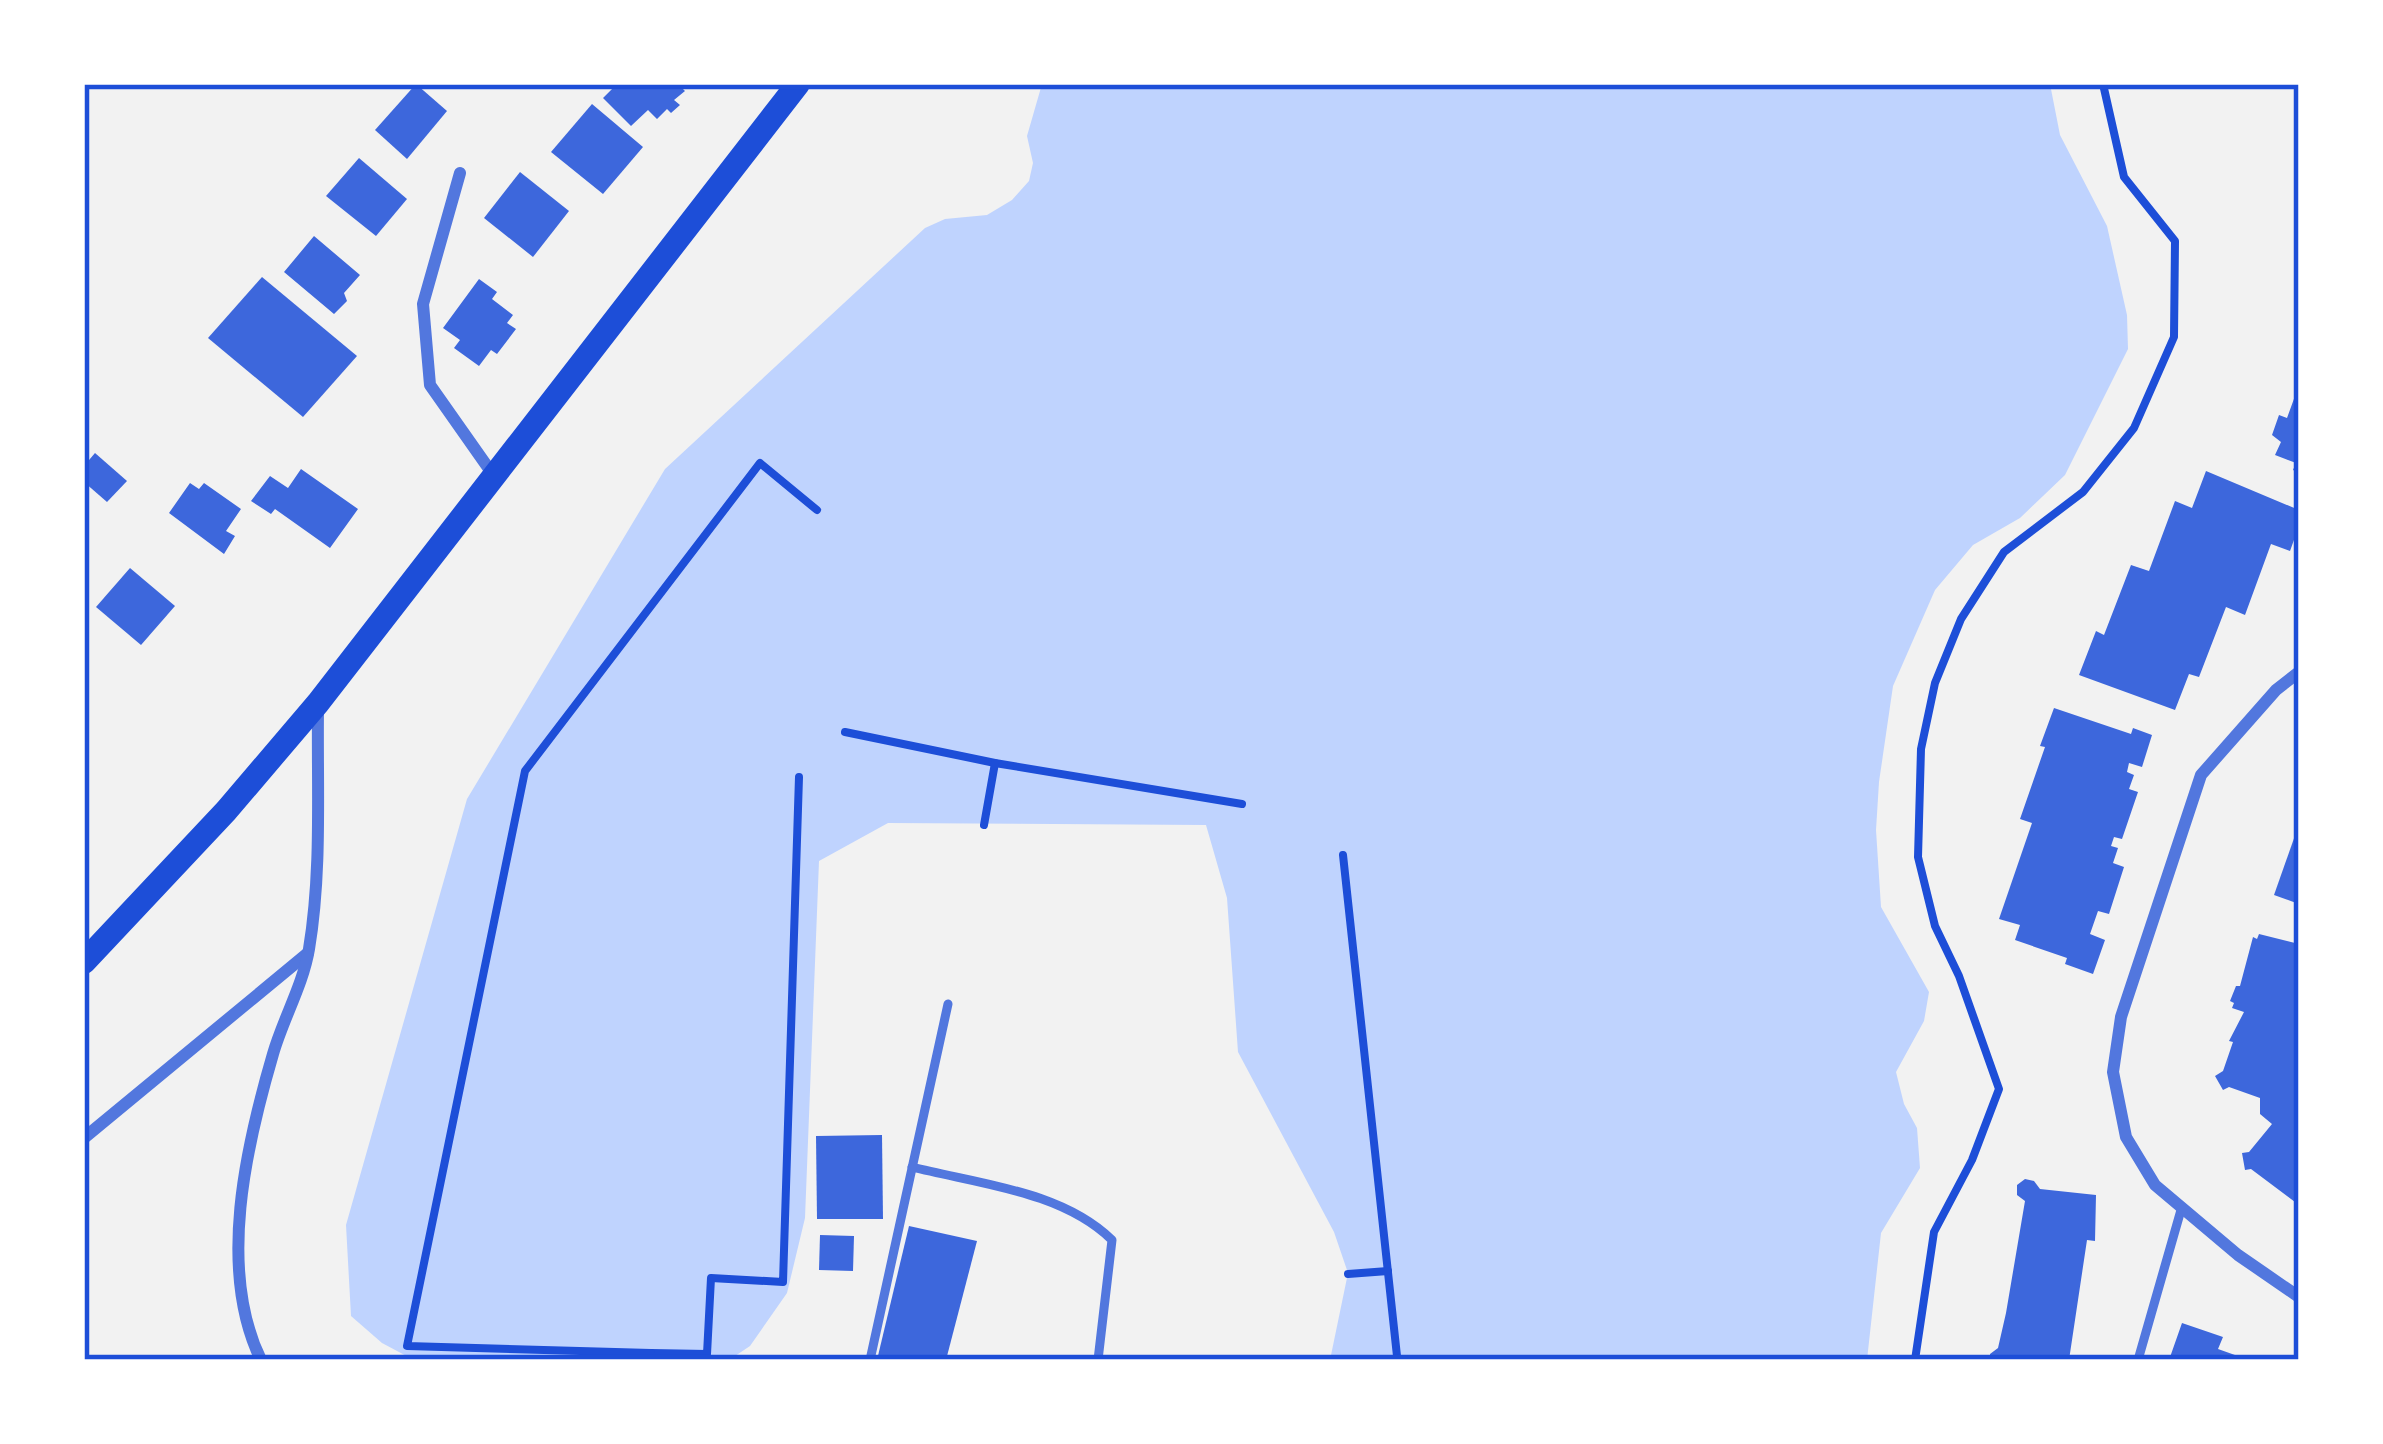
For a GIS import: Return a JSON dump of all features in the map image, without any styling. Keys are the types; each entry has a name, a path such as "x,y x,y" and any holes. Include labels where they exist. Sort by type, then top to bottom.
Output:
{"main road":[{"path":"84,962 226,811 318,704 798,84"}],"street":[{"path":"460,173 423,304 430,385 494,477"},
{"path":"2299,673 2276,691 2201,775 2114,1043 2114,1091 2126,1137 2155,1185 2180,1210 2299,1298"},
{"path":"261,1360 245,1328 241,1185 273,1052 309,952 316,870 318,704"},
{"path":"84,1138 309,952"}],"lane":[{"path":"870,1360 948,1004"},
{"path":"912,1167 1063,1206 1089,1217 1112,1240 1098,1360"},
{"path":"2138,1360 2180,1210"}],"path":[{"path":"1915,1360 1934,1232 1972,1160 1999,1089 1959,976 1935,926 1918,857 1922,748 1936,682 1961,619 2004,552 2083,492 2134,428 2174,337 2175,241 2124,176 2103,84"},
{"path":"799,777 783,1282 711,1278 707,1354 407,1346 525,771 760,463 817,510"},
{"path":"845,732 995,763 1242,804"},
{"path":"984,825 995,763"},
{"path":"1343,855 1397,1356"},
{"path":"1348,1274 1388,1271"}],"water":[{"path":"1042,84 2050,84 2060,135 2107,226 2127,315 2128,349 2065,475 2020,518 1973,545 1935,590 1893,686 1876,830 1881,907 1929,992 1924,1021 1896,1072 1904,1104 1917,1128 1920,1168 1881,1233 1867,1360 1330,1360 1348,1273 1334,1232 1238,1052 1227,898 1206,825 888,823 819,861 805,1218 787,1293 750,1346 729,1360 414,1360 382,1343 351,1316 346,1225 467,799 665,469 925,228 945,219 987,215 1012,200 1029,181 1033,163 1027,136"}],"building":[{"path":"416,84 447,111 407,159 375,130"},
{"path":"617,84 678,84 685,91 674,100 680,105 671,113 667,109 657,119 648,110 631,126 603,98"},
{"path":"592,104 643,147 603,194 551,152"},
{"path":"359,158 407,199 376,236 326,196"},
{"path":"520,172 569,211 533,257 484,218"},
{"path":"314,236 360,275 344,293 347,301 334,314 284,272"},
{"path":"262,277 357,356 303,417 208,338"},
{"path":"479,279 497,292 492,299 513,315 507,323 516,329 497,354 491,350 479,366 454,348 460,340 443,328"},
{"path":"2295,396 2299,398 2299,473 2293,470 2296,463 2275,455 2281,442 2272,435 2279,415 2287,418"},
{"path":"95,453 127,481 107,502 84,482 84,466"},
{"path":"301,469 358,509 330,548 275,509 271,514 251,501 270,476 288,488"},
{"path":"2206,471 2299,510 2299,526 2290,551 2271,544 2245,615 2226,607 2199,677 2189,674 2175,710 2079,675 2096,631 2104,635 2131,565 2149,571 2175,501 2192,508"},
{"path":"190,483 199,489 204,483 241,509 226,531 235,536 224,554 169,513"},
{"path":"130,568 175,606 141,645 96,607"},
{"path":"2054,708 2131,734 2133,728 2152,735 2142,767 2129,763 2127,772 2134,775 2129,789 2138,792 2122,839 2114,837 2111,846 2118,848 2113,863 2124,867 2109,914 2098,911 2090,934 2105,940 2093,974 2065,964 2067,958 2015,940 2020,925 1999,919 2032,823 2020,819"},
{"path":"2299,827 2299,904 2274,895"},
{"path":"2259,934 2299,944 2299,1089 2294,1103 2299,1107 2299,1205 2251,1169 2245,1170 2242,1153 2249,1152 2272,1124 2260,1114 2260,1098 2229,1087 2223,1090 2215,1076 2223,1071 2233,1042 2229,1041 2244,1012 2232,1008 2230,1001 2240,986 2253,937"},
{"path":"882,1135 883,1219 817,1219 816,1136"},
{"path":"2025,1179 2040,1189 2096,1195 2095,1241 2087,1240 2069,1360 1990,1360 1998,1348 2006,1313 2025,1201 2017,1195 2017,1185"},
{"path":"909,1226 977,1241 946,1360 877,1360"},
{"path":"820,1235 854,1236 853,1271 819,1270"},
{"path":"2182,1323 2223,1337 2218,1349 2249,1360 2169,1360"}]}
